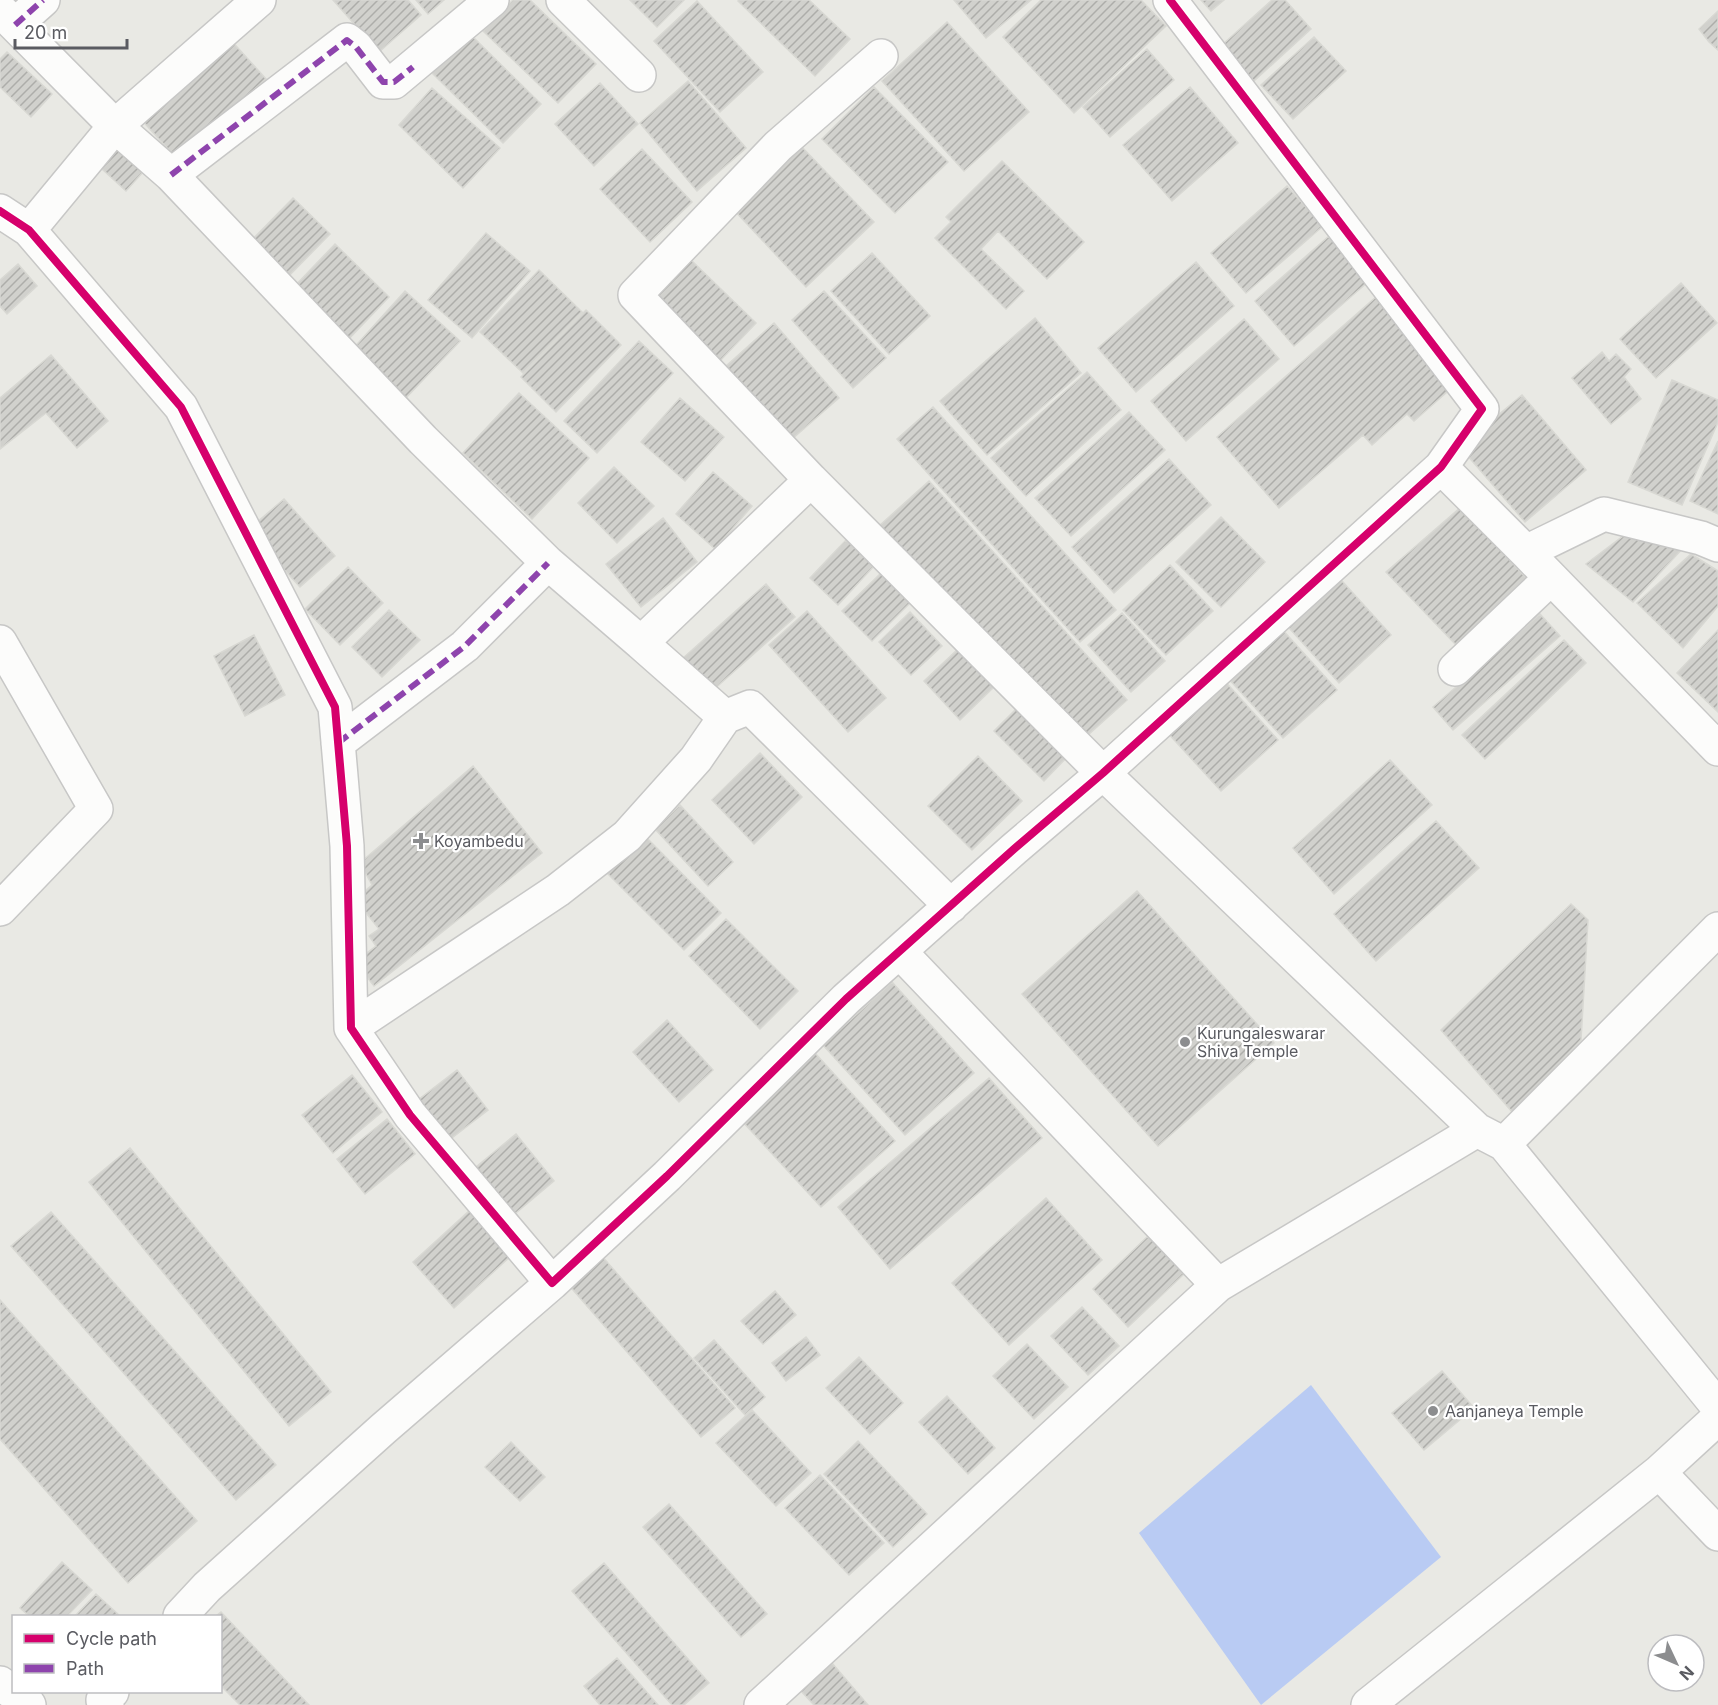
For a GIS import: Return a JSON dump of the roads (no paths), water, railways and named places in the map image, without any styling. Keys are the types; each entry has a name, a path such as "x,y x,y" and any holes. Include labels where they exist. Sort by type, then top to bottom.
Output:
{"street":[{"path":"43,0 8,17 115,126 171,175 423,440 548,563 725,717"},
{"path":"29,230 115,126 259,0"},
{"path":"171,175 347,40 356,47 383,82 394,82 492,0"},
{"path":"563,0 639,75"},
{"path":"182,1615 207,1587 365,1445 552,1283 667,1176 846,999 1103,773 1441,467 1482,410 1170,0"},
{"path":"881,56 778,146 635,296 811,480 1103,773 1491,1137 1718,1407"},
{"path":"0,211 29,230 181,406 335,706 347,846 351,1028 410,1115 552,1283"},
{"path":"1441,467 1718,749"},
{"path":"641,643 811,480"},
{"path":"1526,552 1604,514 1718,544"},
{"path":"338,743 465,646 548,563"},
{"path":"1455,669 1551,578"},
{"path":"0,642 96,808 0,909"},
{"path":"351,1028 558,890 627,836 696,759 725,717 750,707 951,906"},
{"path":"761,1705 1218,1285 1491,1137 1718,929"},
{"path":"900,952 1218,1285"},
{"path":"1368,1705 1659,1472 1718,1418"},
{"path":"1659,1472 1718,1534"},
{"path":"0,1683 12,1692"},
{"path":"13,1693 29,1705"},
{"path":"107,1705 103,1700 111,1693"}],"water":[{"path":"1311,1385 1441,1557 1261,1705 1139,1533"}],"place":[{"name":"Koyambedu","path":"421,841"},
{"name":"Kurungaleswarar Shiva Temple","path":"1185,1042"},
{"name":"Aanjaneya Temple","path":"1433,1411"}]}
